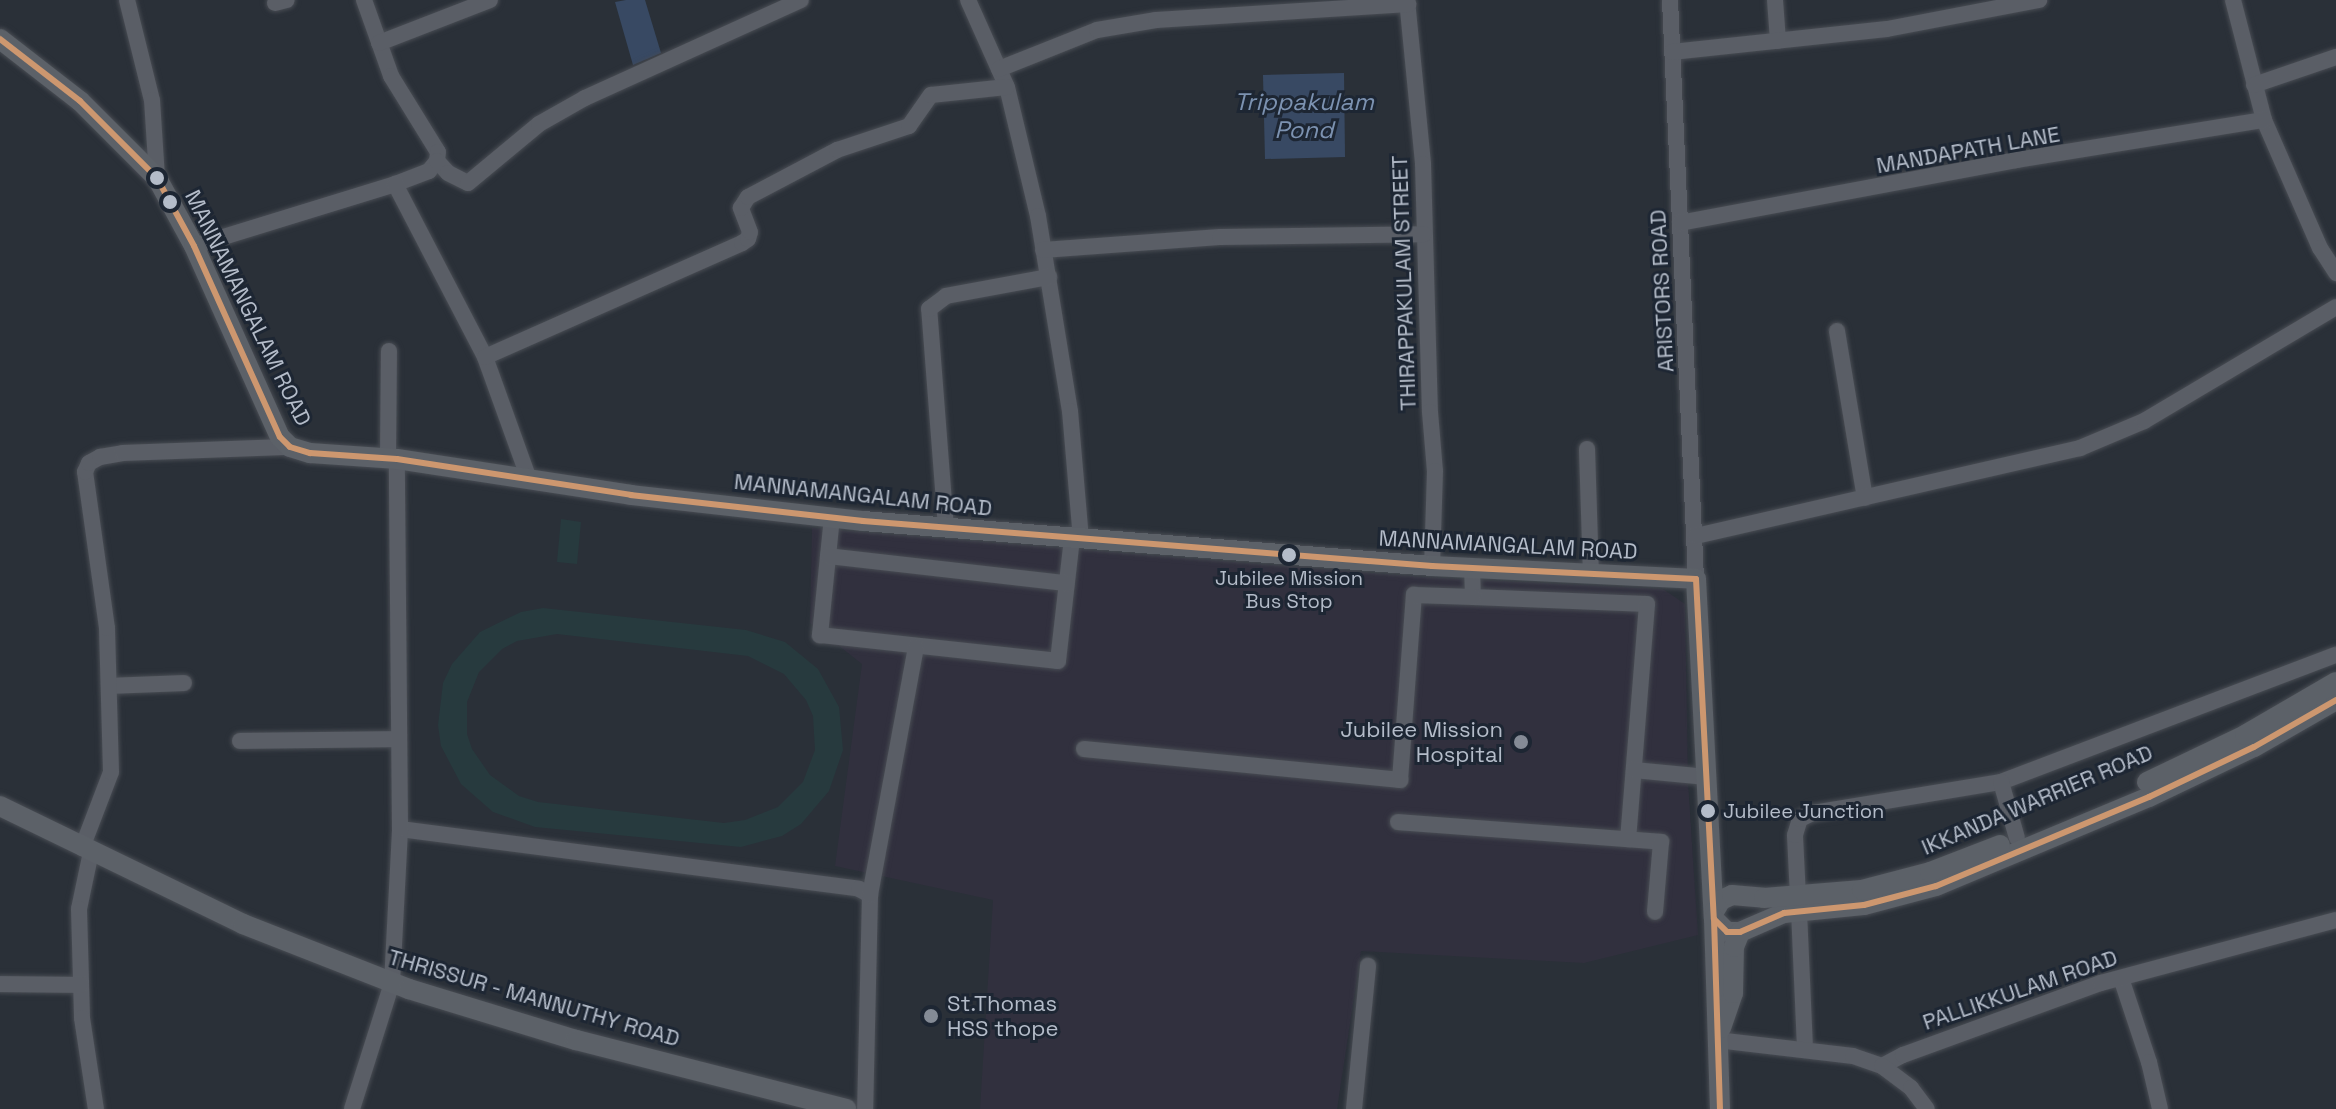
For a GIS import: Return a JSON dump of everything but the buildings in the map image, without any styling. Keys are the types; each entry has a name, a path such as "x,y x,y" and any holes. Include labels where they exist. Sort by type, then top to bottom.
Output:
{"main road":[{"name":"MANNAMANGALAM ROAD","path":"0,39 80,101 157,178 194,246 280,437 290,447 310,453 392,458 631,495 946,528 1432,566 1696,579"},
{"path":"1696,579 1714,914 1720,1109"},
{"name":"IKKANDA WARRIER ROAD","path":"1743,930 1798,904 1930,872 2017,838 2159,777 2245,735 2336,682"},
{"name":"IKKANDA WARRIER ROAD","path":"1735,896 1798,904 1864,905 1936,886 2149,797 2254,747 2336,700"},
{"name":"THRISSUR - MANNUTHY ROAD","path":"0,806 243,924 392,983 576,1040 839,1108"},
{"path":"1709,828 1735,896 1750,907 1751,918 1734,947 1733,993 1717,1040"},
{"path":"1714,914 1721,900 1735,896"},
{"path":"1714,914 1722,929 1743,930"}],"street":[{"path":"127,0 152,100 157,178"},
{"path":"194,246 395,184 429,171 437,161 438,152 431,137 391,76 364,0"},
{"path":"379,43 490,0"},
{"path":"437,161 448,173 468,183 550,117 801,0"},
{"path":"832,517 820,635 1058,661 1066,583 1077,539 1073,435 1049,277 1007,87 968,0"},
{"name":"ARISTORS ROAD","path":"1670,0 1696,579"},
{"path":"1775,0 1778,41"},
{"path":"1672,52 1887,29 2039,0"},
{"path":"2233,0 2264,120 2302,212 2336,273"},
{"path":"999,69 1097,30 1156,20 1407,2"},
{"name":"THIRAPPAKULAM STREET","path":"1407,2 1423,164 1430,412 1435,471 1432,566"},
{"path":"2254,85 2336,57"},
{"path":"485,357 742,243 750,232 741,208 748,197 837,150 909,126 931,95 1007,87"},
{"name":"MANDAPATH LANE","path":"1680,223 2016,160 2264,120"},
{"path":"395,184 485,357 529,479"},
{"path":"1043,250 1180,238 1424,234"},
{"path":"946,528 929,309 946,296 1049,277"},
{"path":"1696,536 2080,448 2144,421 2336,307"},
{"path":"1837,331 1865,498"},
{"path":"352,1109 392,983 400,829 389,351"},
{"path":"96,1109 81,985 79,909 87,850 111,772 107,628 85,472 89,463 100,457 123,453 290,447"},
{"path":"1587,449 1591,574"},
{"path":"828,556 1066,583"},
{"path":"1472,568 1473,597"},
{"path":"1084,749 1400,780 1414,595 1647,604 1628,839"},
{"path":"865,1109 870,895 916,647"},
{"path":"1805,1049 1795,835 1800,819 1813,813 2001,782 2336,655"},
{"path":"109,686 184,683"},
{"path":"240,741 399,739"},
{"path":"1634,770 1707,777"},
{"path":"2001,782 2017,838"},
{"path":"1398,822 1661,842 1655,912"},
{"path":"400,829 859,889 870,895"},
{"name":"PALLIKKULAM ROAD","path":"1882,1066 1916,1050 2121,978 2336,920"},
{"path":"1354,1109 1368,966"},
{"path":"2121,978 2149,1062 2160,1109"},
{"path":"0,984 81,985"},
{"path":"1717,1040 1853,1056 1882,1066 1911,1088 1927,1109"}],"shaded area":[{"path":"812,528 1423,577 1663,589 1685,604 1688,782 1698,935 1584,963 1361,951 1337,1109 980,1109 993,900 835,866 862,664 810,623"}],"green space":[{"path":"561,519 581,522 577,564 557,562"},
{"path":"543,608 746,630 785,642 818,669 839,707 843,750 829,791 801,824 782,836 741,847 535,827 493,812 461,784 441,746 438,725 443,683 452,664 480,632 521,612","holes":["557,634 748,656 784,674 806,700 813,716 815,750 803,782 778,807 745,820 724,823 538,802 519,796 490,775 472,749 467,734 467,702 479,672 502,649 517,641"]}],"water":[{"path":"645,0 661,53 633,65 615,2"},
{"name":"Trippakulam Pond","path":"1344,73 1345,157 1265,159 1263,75"}],"transit line":[{"path":"0,39 80,101 157,178 194,246 280,437 290,447 310,453 397,459 631,495 863,521 1432,566 1696,579"},
{"path":"1696,579 1714,919 1727,932 1740,932 1784,913 1864,905 1936,886 2149,797 2254,747 2336,700"},
{"path":"1714,919 1720,1109"}],"place":[{"name":"Jubilee Mission Bus Stop","path":"1289,555"},
{"name":"Jubilee Mission Hospital","path":"1521,742"},
{"name":"Jubilee Junction","path":"1708,811"},
{"name":"St.Thomas HSS thope","path":"931,1016"}]}
